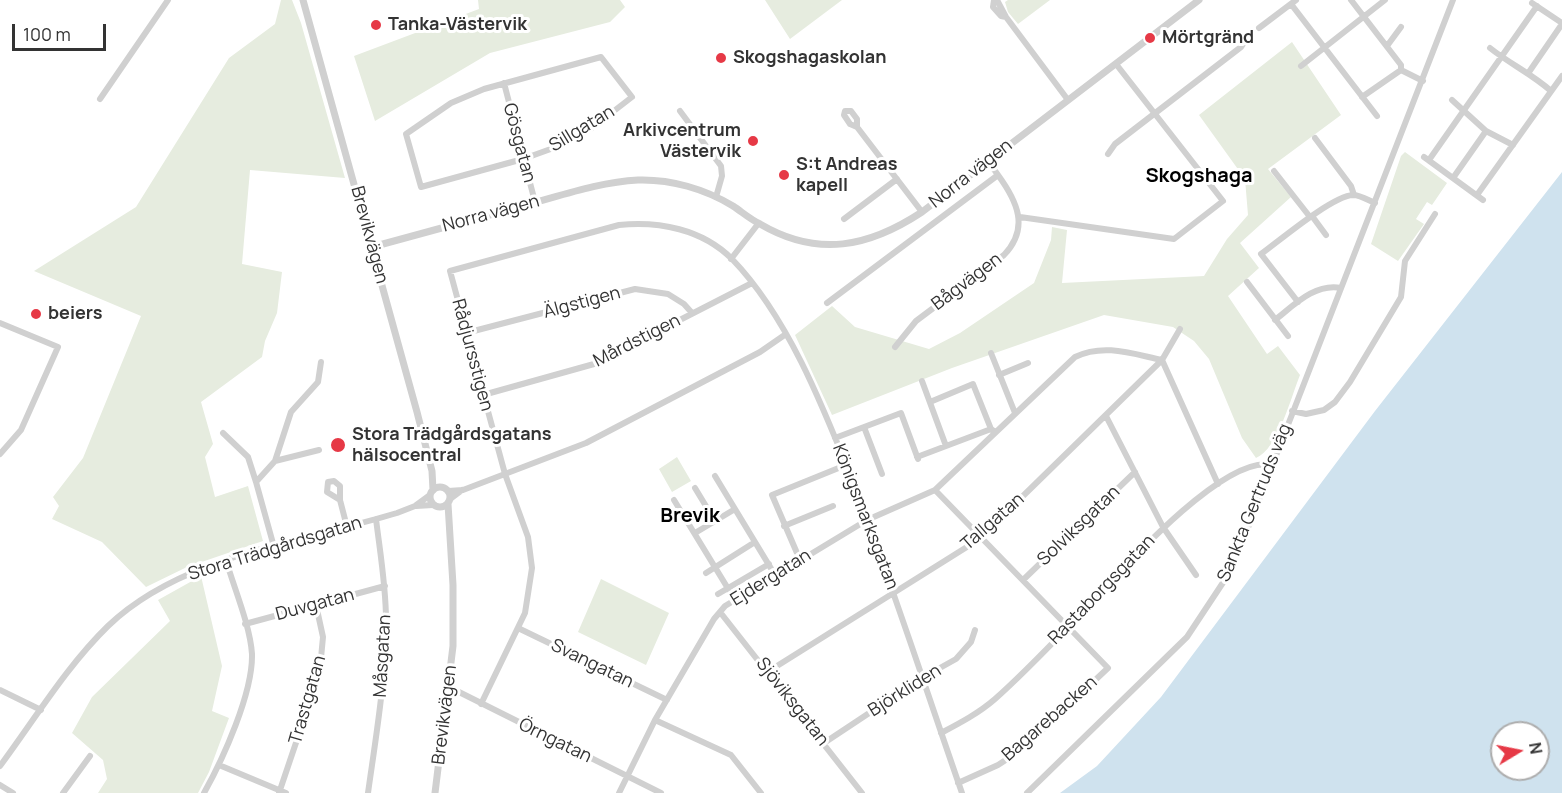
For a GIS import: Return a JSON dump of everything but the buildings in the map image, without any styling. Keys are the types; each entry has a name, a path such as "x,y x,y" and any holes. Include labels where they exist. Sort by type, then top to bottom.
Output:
{"street":[{"path":"100,99 168,0"},
{"name":"Brevikvägen","path":"303,0 432,471 447,495 454,616 449,687 435,793"},
{"path":"995,0 1068,100"},
{"name":"Norra vägen","path":"372,247 606,184 639,180 674,183 716,197 758,224 802,242 832,245 875,238 922,212 1199,0"},
{"path":"1351,0 1401,65 1401,70"},
{"path":"1301,66 1385,0"},
{"name":"Sankta Gertruds väg","path":"1027,793 1166,659 1204,614 1232,569 1453,0"},
{"path":"1259,28 1294,2 1324,48 1377,116"},
{"path":"1529,72 1562,24 1535,4 1465,109 1426,159 1480,198 1513,145 1562,76"},
{"path":"1387,46 1401,27"},
{"path":"1108,154 1115,144 1241,47 1247,38"},
{"path":"1490,48 1501,57 1529,72 1551,91"},
{"name":"Sillgatan","path":"504,83 602,57 632,97 575,138 523,159"},
{"path":"988,161 1015,201 1020,217 1174,239 1222,201 1116,64"},
{"path":"1401,70 1423,81"},
{"path":"1362,96 1401,70"},
{"path":"504,83 451,103 406,134 421,187 523,159"},
{"name":"Gösgatan","path":"504,83 535,202"},
{"path":"1452,100 1465,109 1486,130 1513,145"},
{"path":"680,111 721,166 722,177 716,197"},
{"path":"857,127 922,212"},
{"path":"1453,178 1486,130"},
{"path":"1314,138 1351,186 1354,195"},
{"path":"1274,171 1326,235"},
{"path":"826,303 998,175"},
{"path":"844,219 897,179"},
{"path":"1298,302 1261,254 1311,217 1347,196 1354,195 1375,203"},
{"path":"1292,411 1306,414 1324,410 1335,402 1350,382 1401,297 1405,261 1435,214"},
{"name":"Bågvägen","path":"896,347 916,321 1010,249 1017,235 1020,217"},
{"name":"Königsmarksgatan","path":"450,271 619,225 639,223 686,231 708,242 731,259 752,284 786,334 835,438 894,594 962,793"},
{"path":"731,259 758,224"},
{"name":"Rådjursstigen","path":"450,271 505,474 531,553 529,598 518,628 481,704"},
{"path":"1247,282 1288,336"},
{"name":"Mårdstigen","path":"483,395 594,364 752,284"},
{"path":"1275,320 1298,302 1323,288 1341,288"},
{"name":"Älgstigen","path":"466,333 635,289 668,294 684,304 692,313"},
{"path":"0,323 58,347 21,430 0,454"},
{"name":"Tallgatan","path":"769,671 981,538 1162,360 1180,329"},
{"path":"431,492 447,495 463,490 586,443 760,352 786,334"},
{"name":"Ejdergatan","path":"619,793 666,700 720,612 735,600 867,520 935,490 993,431 1066,364 1084,352 1105,349 1162,360"},
{"path":"991,353 1015,413"},
{"path":"1162,360 1218,484"},
{"path":"256,482 275,461 291,412 318,382 321,362"},
{"path":"999,375 1028,363"},
{"path":"922,381 946,446"},
{"path":"930,402 974,384 993,431"},
{"name":"Ejdergatan","path":"835,438 900,413 918,458 946,446 993,431"},
{"path":"1106,416 1162,527 1196,575"},
{"path":"864,427 882,474"},
{"path":"223,433 248,457 273,547"},
{"path":"275,461 319,450"},
{"name":"Rastaborgsgatan","path":"941,733 985,707 1068,627 1162,527 1218,484 1256,464 1272,465"},
{"path":"800,560 772,495 846,465"},
{"name":"Brevikvägen","path":"432,471 431,492 434,506 448,530"},
{"name":"Solviksgatan","path":"1023,580 1135,472"},
{"path":"715,476 775,575"},
{"path":"695,488 715,521"},
{"path":"935,490 1068,627"},
{"name":"Stora Trädgårdsgatan","path":"416,506 431,492"},
{"path":"434,506 442,507 447,495"},
{"path":"340,500 347,527"},
{"path":"675,500 735,600"},
{"name":"Stora Trädgårdsgatan","path":"0,766 81,655 130,607 176,580 226,560 416,506 434,506"},
{"path":"784,526 833,506"},
{"path":"695,533 735,509"},
{"name":"Måsgatan","path":"368,793 385,653 385,586 376,519"},
{"path":"706,573 755,542"},
{"path":"204,793 219,765 238,716 252,664 251,645 226,560"},
{"path":"718,594 769,564"},
{"name":"Duvgatan","path":"244,624 385,586"},
{"name":"Trastgatan","path":"282,792 321,658 323,637 316,605"},
{"name":"Sjöviksgatan","path":"720,612 769,671 862,793"},
{"name":"Bagarebacken","path":"958,783 998,765 1021,750 1108,668 1068,627"},
{"name":"Svangatan","path":"518,628 666,700"},
{"name":"Björkliden","path":"824,743 922,678 956,659 971,642 975,630"},
{"name":"Örngatan","path":"449,687 661,793"},
{"path":"0,690 41,710"},
{"path":"655,720 731,755 761,793"},
{"path":"63,793 90,756"},
{"path":"219,765 282,792"},
{"path":"0,785 13,793"}],"shaded area":[{"path":"281,0 292,0 301,23 345,178 250,170 242,264 282,272 277,313 265,341 262,357 201,402 213,444 205,457 215,497 248,486 263,541 187,567 146,587 102,542 52,519 59,506 53,497 83,458 141,316 34,271 136,207 229,58 275,24"},
{"path":"478,0 620,0 625,7 610,22 490,53 375,121 354,56 479,9"},
{"path":"765,0 842,0 790,39"},
{"path":"1008,0 1050,0 1018,24 1008,12 1005,2"},
{"path":"1292,42 1341,115 1268,169 1291,197 1240,243 1259,268 1228,296 1267,354 1278,346 1300,375 1277,434 1264,453 1256,458 1242,438 1209,359 1194,341 1173,327 1104,315 952,368 832,415 795,335 832,306 855,327 929,349 960,333 1034,283 1051,240 1052,227 1067,230 1062,283 1204,276 1227,239 1248,215 1245,179 1199,115"},
{"path":"1405,152 1447,183 1432,205 1427,202 1416,219 1424,224 1398,261 1371,244 1401,156"},
{"path":"677,457 691,481 672,492 659,469"},
{"path":"201,576 222,666 212,711 229,718 209,772 198,793 98,793 107,779 103,760 72,733 92,697 170,621 158,600"},
{"path":"601,579 669,613 646,665 578,632"}],"water":[{"path":"1562,172 1562,793 1060,793 1097,766 1161,697 1375,411"}],"place":[{"name":"Tanka-Västervik","path":"376,25"},
{"name":"Mörtgränd","path":"1150,38"},
{"name":"Skogshagaskolan","path":"721,58"},
{"name":"Arkivcentrum Västervik","path":"753,141"},
{"name":"S:t Andreas kapell","path":"784,175"},
{"name":"beiers","path":"36,314"},
{"name":"Stora Trädgårdsgatans hälsocentral","path":"338,445"}],"district":[{"name":"Skogshaga","path":"1199,176"},
{"name":"Brevik","path":"690,516"}]}
